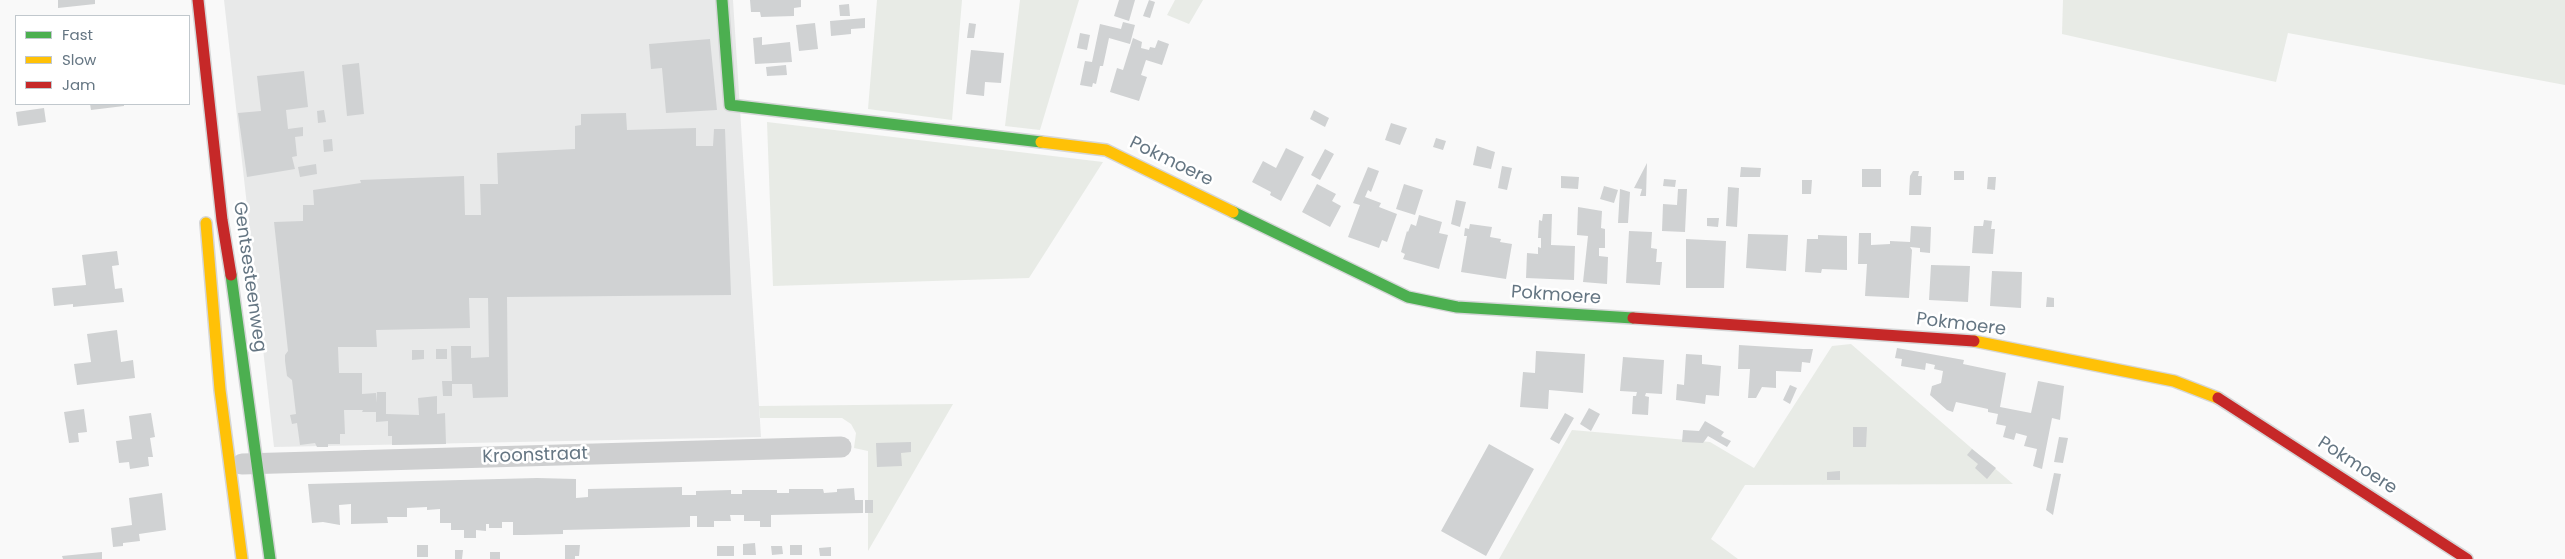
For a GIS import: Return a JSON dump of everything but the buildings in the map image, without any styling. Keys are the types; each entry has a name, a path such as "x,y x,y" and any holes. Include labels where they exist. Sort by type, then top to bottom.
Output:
{"street":[{"name":"Gentsesteenweg","path":"198,0 222,220 258,463 270,559"},
{"name":"Pokmoere","path":"722,0 730,105 1106,150 1408,296 1457,307 1970,340 2174,381 2197,388 2223,400 2467,559"},
{"name":"Gentsesteenweg","path":"205,211 228,464 242,559"},
{"path":"210,278 231,277"},
{"name":"Kroonstraat","path":"228,464 841,447"}],"shaded area":[{"path":"224,0 733,0 761,437 274,447"},
{"path":"877,0 962,0 952,120 868,109"},
{"path":"1020,0 1079,0 1040,130 1005,126"},
{"path":"1175,0 1203,0 1189,24 1167,15"},
{"path":"2063,0 2565,0 2565,85 2288,33 2276,82 2062,34"},
{"path":"767,122 1103,162 1029,278 773,286"},
{"path":"1851,344 2013,484 1745,485 1711,539 1738,559 1499,559 1572,430 1710,442 1754,468 1832,346"},
{"path":"953,404 868,551 868,451 854,448 856,433 851,424 842,418 760,418 759,406"}],"traffic: fast":[{"path":"722,0 730,105 1041,142"},
{"path":"1233,212 1408,297 1457,307 1633,318"},
{"path":"231,275 270,559"}],"traffic: slow":[{"path":"1041,142 1106,150 1233,212"},
{"path":"206,223 220,390 242,559"},
{"path":"1974,341 2174,381 2218,398"}],"traffic: jam":[{"path":"198,0 222,220 231,275"},
{"path":"1633,318 1974,341"},
{"path":"2218,398 2467,559"}]}
